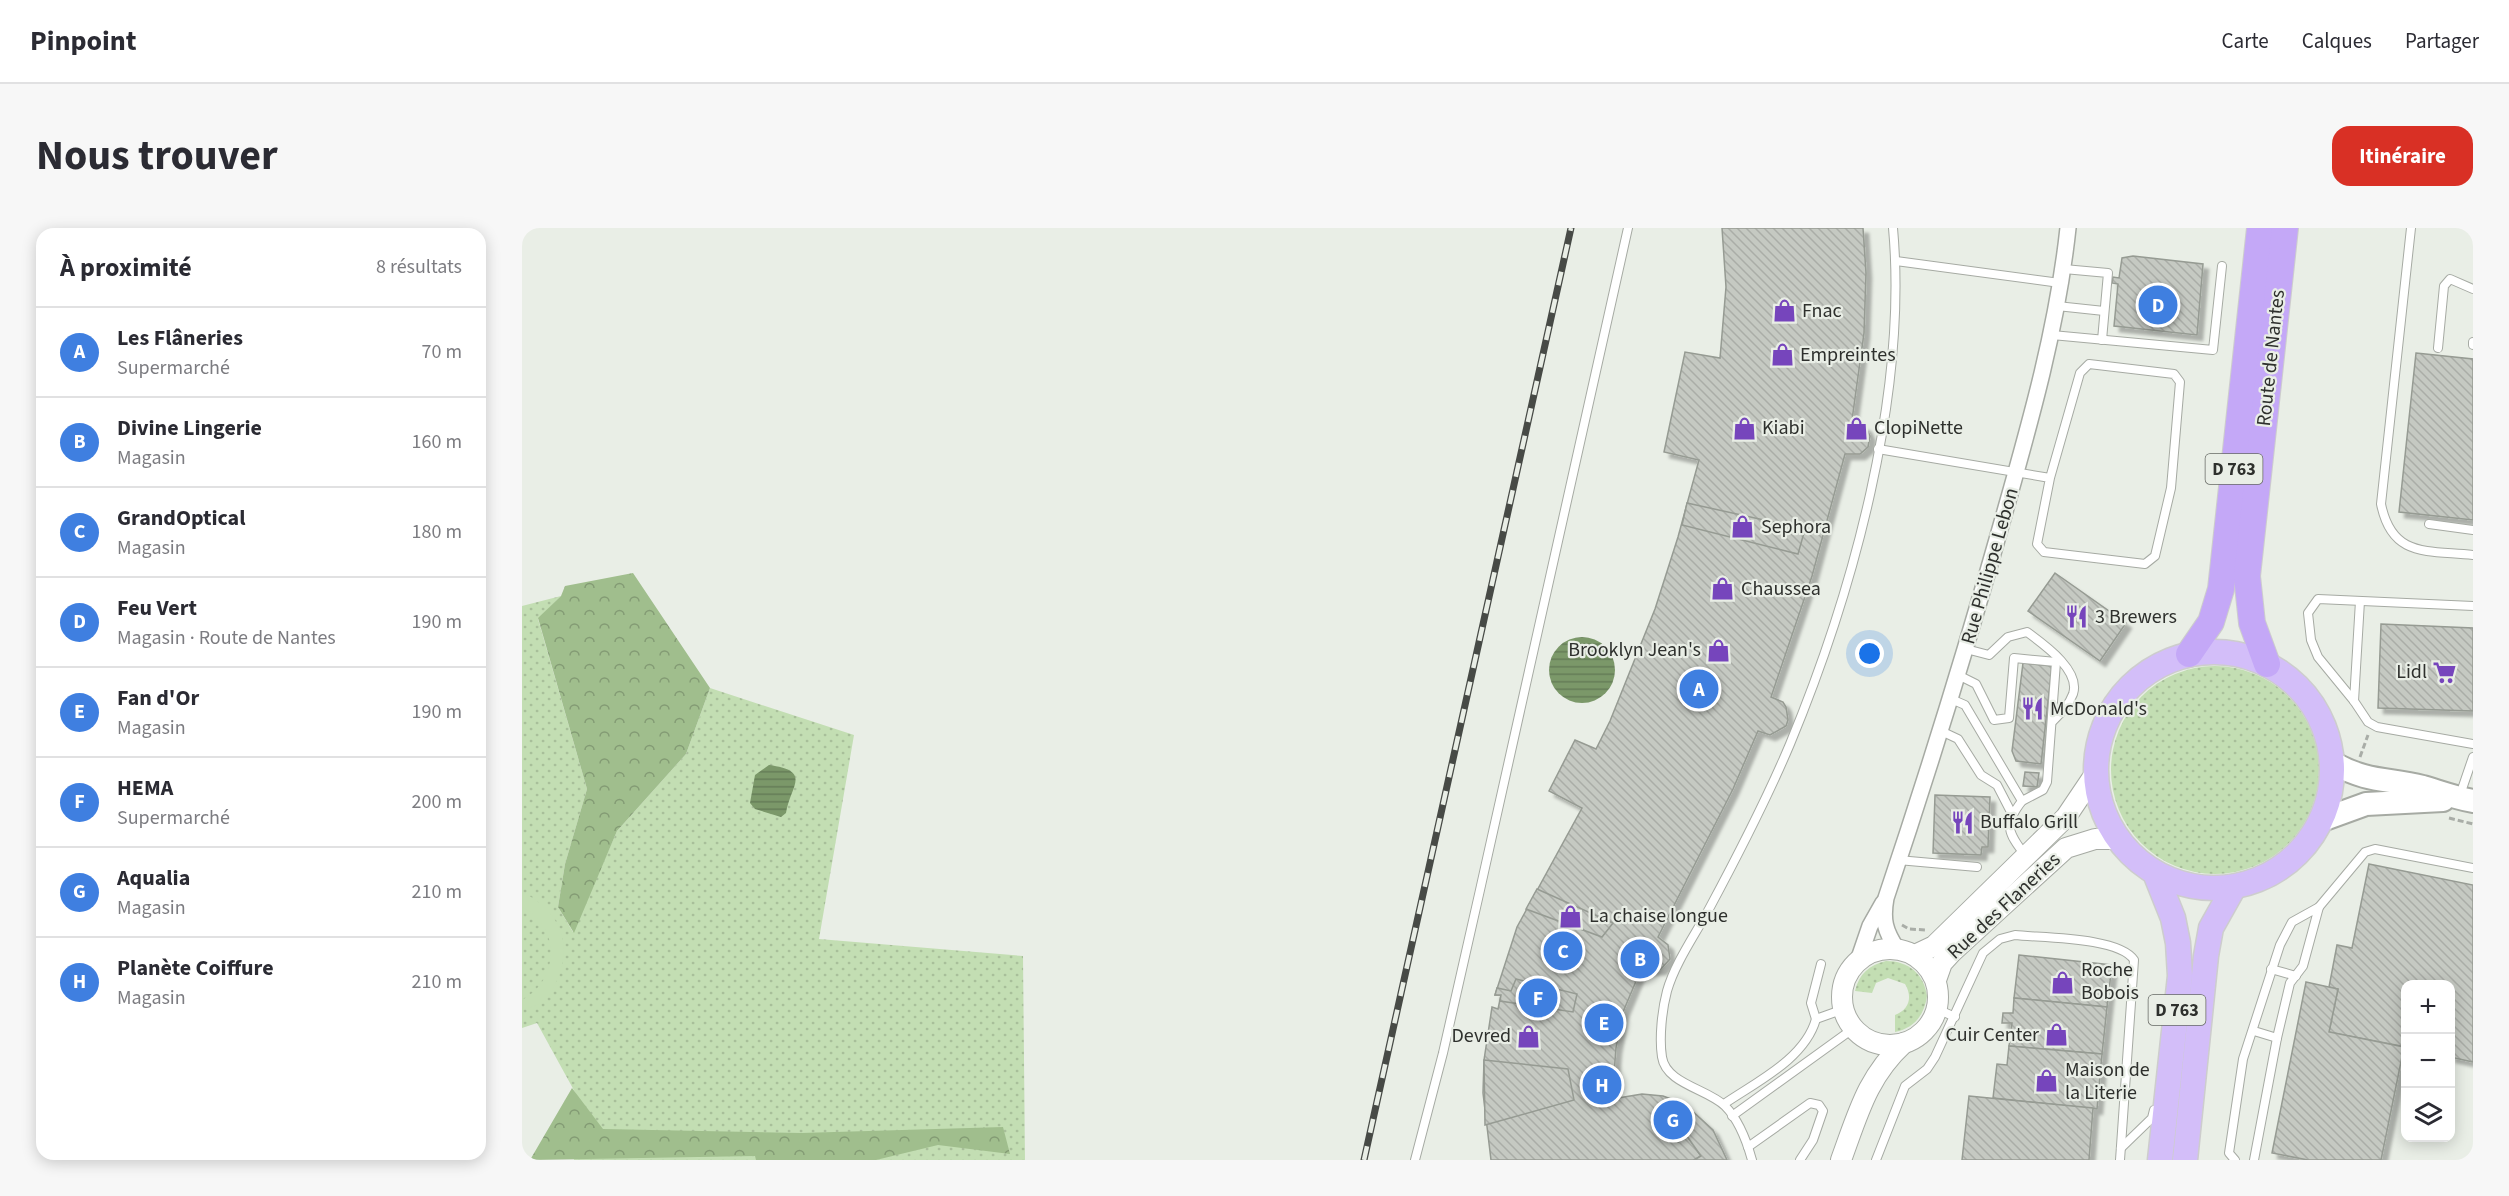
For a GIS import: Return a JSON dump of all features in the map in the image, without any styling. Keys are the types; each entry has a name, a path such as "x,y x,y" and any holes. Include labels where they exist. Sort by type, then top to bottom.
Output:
{"highway":[{"name":"Route de Nantes","path":"2189,654 2211,622 2221,590 2260,228"},
{"name":"Route de Nantes","path":"2267,664 2252,623 2247,576 2285,228"}],"main road":[{"path":"2229,652 2267,664 2293,681 2313,704 2327,732 2333,763 2331,792 2322,820 2300,852 2293,858 2270,875 2234,887 2193,887 2155,873 2135,858 2117,839 2102,808 2095,774 2099,741 2111,711 2132,685 2158,666 2189,654 2229,652"},
{"path":"2333,763 2354,775 2421,787 2467,800"},
{"path":"2322,820 2366,804 2467,800"},
{"name":"D 763","path":"2155,873 2173,918 2180,976 2160,1160"},
{"name":"D 763","path":"2185,1160 2206,956 2211,928 2234,887"}],"street":[{"name":"Rue Philippe Lebon","path":"1906,952 1886,933 1882,917 1886,898 1951,699 2017,472 2052,335 2063,276 2068,228"},
{"name":"Rue des Flaneries","path":"1906,952 1940,940 2066,817 2095,774"},
{"name":"Rue des Flaneries","path":"1936,980 1942,963 1952,952 2066,848 2079,842 2095,839 2117,839"},
{"name":"Rue Philippe Lebon","path":"1858,961 1870,926 1886,898"},
{"path":"1841,1160 1868,1088 1885,1060 1904,1043 1925,1030 1937,1009 1939,994 1931,970 1906,952 1883,949 1858,961 1846,978 1842,998 1844,1009 1861,1034 1868,1088"},
{"path":"1861,1034 1892,1045 1904,1043"}],"lane":[{"path":"1414,1160 1450,1024 1629,228"},
{"path":"1752,1160 1748,1147 1724,1104 1672,1074 1665,1067 1662,1056 1662,1030 1667,991 1757,819 1789,746 1830,636 1862,525 1878,449 1894,336 1896,261 1893,228"},
{"path":"2411,228 2381,504 2385,525 2394,538 2409,546 2473,555"},
{"path":"1896,261 2063,276 2108,273 2102,340"},
{"path":"2052,335 2213,350 2222,266"},
{"path":"2438,348 2444,286 2450,279 2463,282 2473,289"},
{"path":"2057,306 2104,311"},
{"path":"2089,364 2174,374 2180,382 2175,450 2171,488 2155,556 2145,564 2044,552 2037,544 2050,478 2080,372 2089,364"},
{"path":"1878,449 2050,478"},
{"path":"2429,525 2473,530"},
{"path":"2473,606 2318,599 2308,613 2311,640 2318,657 2368,722 2473,744"},
{"path":"2354,701 2360,601"},
{"path":"1966,649 1989,655 2008,637 2027,632 2053,650 2070,674 2074,692 2066,708 2053,721"},
{"path":"1958,675 1976,684 1994,720 2002,721 2010,718 2014,658 2056,662 2047,782 2043,790 2022,801 2009,824 2012,837 2025,855"},
{"path":"1951,699 1965,705 2022,801"},
{"path":"1941,731 1952,734 1958,739 1981,775 1997,785 2013,814"},
{"path":"2467,800 2467,768 2473,757"},
{"path":"2235,1160 2229,1153 2243,1059 2271,969 2292,922 2319,907 2365,852 2375,849 2473,868"},
{"path":"1898,860 1977,867"},
{"path":"2254,1160 2289,983 2302,966 2319,907"},
{"path":"1876,1160 1905,1086 1928,1069 1955,1017 1983,953 2000,939 2015,935 2112,945 2129,952 2134,960 2120,1160"},
{"path":"1724,1104 1798,1051 1812,1033 1816,1019 1811,1003 1821,964"},
{"path":"2271,969 2296,976"},
{"path":"2159,1085 2180,976"},
{"path":"1816,1019 1844,1009"},
{"path":"1937,1009 1955,1017"},
{"path":"2253,1031 2277,1038"},
{"path":"1732,1116 1861,1034"},
{"path":"2121,1149 2152,1118 2157,1096"},
{"path":"1748,1147 1810,1103 1819,1105 1822,1112 1813,1140 1800,1160"}],"path":[{"path":"2354,775 2372,724"},
{"path":"1901,924 1909,929 1929,930 1940,940"}],"shaded area":[{"path":"561,596 538,619 587,789 565,864 558,907 573,932 617,831 686,754 710,688 854,735 819,939 1023,956 1025,1160 574,1160 576,1094 537,1023 522,1028 522,606"},
{"path":"1576,637 1588,637 1606,646 1613,657 1615,670 1613,683 1606,694 1595,701 1576,703 1563,698 1554,689 1549,676 1549,664 1554,651 1563,642"},
{"path":"2205,666 2225,666 2245,670 2264,678 2289,696 2302,712 2311,730 2319,760 2315,800 2311,810 2302,828 2289,844 2273,857 2245,870 2225,874 2205,874 2185,870 2166,862 2141,844 2128,828 2115,800 2111,780 2111,760 2115,740 2123,721 2141,696 2157,683 2185,670"},
{"path":"769,765 791,771 795,776 796,781 786,813 781,817 755,809 750,803 755,775"},
{"path":"522,892 538,902 559,927 564,956 561,971 544,1003 522,1010 522,1000 535,991 544,980 551,953 544,927 535,916 522,907"},
{"path":"1886,961 1902,963 1914,970 1923,981 1927,996 1917,1020 1908,1028 1895,1032 1895,1015 1904,1010 1909,998 1905,984 1888,978 1876,983 1872,993 1855,991 1866,971"}],"green space":[{"path":"633,573 710,688 686,754 617,831 574,933 558,907 565,864 587,789 538,618 561,596 565,586"},
{"path":"572,1088 603,1129 801,1133 1003,1127 1010,1154 938,1145 876,1160 756,1160 755,1156 530,1160"}],"building":[{"path":"1722,228 1863,228 1866,273 1864,333 1852,420 1866,427 1870,436 1868,447 1860,454 1845,454 1812,576 1771,697 1783,702 1786,707 1788,720 1786,726 1770,735 1758,731 1733,789 1658,937 1668,945 1670,959 1661,969 1648,970 1642,967 1623,1012 1616,1048 1612,1099 1642,1094 1663,1096 1682,1103 1688,1107 1671,1136 1678,1142 1687,1136 1701,1156 1694,1160 1491,1160 1483,1093 1484,1060 1492,1007 1498,1009 1501,995 1495,995 1517,927 1582,808 1549,791 1575,740 1596,749 1610,721 1655,609 1678,537 1699,460 1664,452 1685,352 1720,358 1726,287"},
{"path":"2133,256 2203,264 2197,335 2114,326 2118,284 2112,283 2113,277 2119,278 2122,258"},
{"path":"2416,353 2473,359 2473,520 2399,512"},
{"name":"Sephora","path":"1687,503 1805,529 1798,554 1682,525"},
{"name":"3 Brewers","path":"2055,573 2126,623 2100,661 2028,611"},
{"path":"2381,624 2473,628 2473,711 2378,708"},
{"name":"McDonald's","path":"2023,663 2052,666 2041,764 2016,761 2012,751"},
{"path":"2025,772 2039,773 2037,787 2023,786"},
{"name":"Buffalo Grill","path":"1935,795 1990,797 1988,847 1982,847 1981,855 1933,853"},
{"path":"2369,864 2473,885 2473,1062 2455,1058 2455,980 2401,980 2401,1046 2329,1032 2338,989 2329,987 2337,945 2352,948"},
{"name":"La chaise longue","path":"1537,889 1613,923 1602,937 1526,909"},
{"name":"Roche Bobois","path":"2019,955 2112,965 2107,1007 2014,998"},
{"path":"1516,979 1577,994 1573,1012 1500,1001 1501,995 1495,995 1497,988 1511,991"},
{"path":"2306,982 2338,989 2329,1032 2401,1046 2401,1062 2381,1160 2308,1160 2272,1153"},
{"name":"Cuir Center","path":"2014,998 2107,1007 2102,1054 2009,1046 2012,1023 2002,1023 2003,1013 2013,1013"},
{"name":"Maison de la Literie","path":"2009,1046 2102,1054 2097,1109 1993,1098 1997,1064 2007,1065"},
{"path":"1484,1060 1568,1069 1574,1100 1485,1125"},
{"path":"1969,1096 2093,1108 2089,1160 1962,1160"},
{"path":"1688,1107 1713,1130 1727,1160 1694,1160 1701,1156 1687,1136 1678,1142 1671,1136"}],"railway":[{"path":"1364,1160 1571,228"}],"place":[{"name":"Feu Vert","path":"2158,305"},
{"name":"Fnac","path":"1784,311"},
{"name":"Empreintes","path":"1782,355"},
{"name":"Kiabi","path":"1744,428"},
{"name":"ClopiNette","path":"1856,428"},
{"name":"Sephora","path":"1743,527"},
{"name":"Chaussea","path":"1723,589"},
{"name":"3 Brewers","path":"2077,617"},
{"name":"Brooklyn Jean's","path":"1719,650"},
{"name":"Lidl","path":"2445,672"},
{"name":"Les Flâneries","path":"1699,689"},
{"name":"McDonald's","path":"2032,709"},
{"name":"Buffalo Grill","path":"1962,822"},
{"name":"La chaise longue","path":"1571,916"},
{"name":"GrandOptical","path":"1563,951"},
{"name":"Divine Lingerie","path":"1640,959"},
{"name":"Roche Bobois","path":"2063,982"},
{"name":"HEMA","path":"1538,998"},
{"name":"Fan d'Or","path":"1604,1023"},
{"name":"Cuir Center","path":"2057,1035"},
{"name":"Devred","path":"1529,1036"},
{"name":"Maison de la Literie","path":"2047,1081"},
{"name":"Planète Coiffure","path":"1602,1085"},
{"name":"Aqualia","path":"1673,1120"}]}
